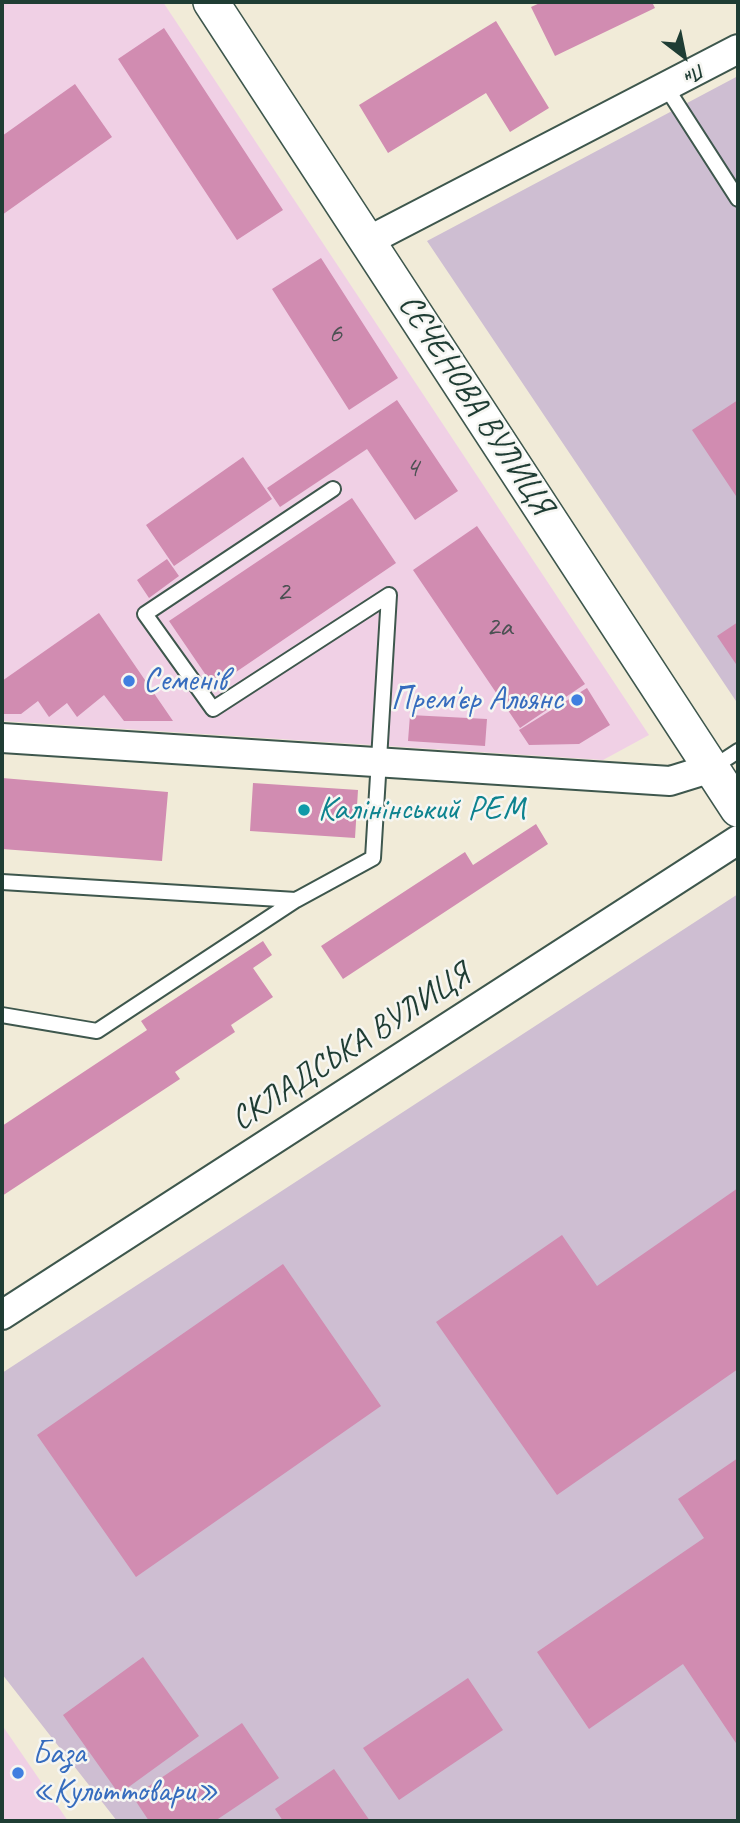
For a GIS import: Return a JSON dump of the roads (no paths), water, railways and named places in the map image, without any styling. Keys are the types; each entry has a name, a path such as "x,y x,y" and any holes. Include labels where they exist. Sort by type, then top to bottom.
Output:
{"street":[{"name":"СЄЧЕНОВА ВУЛИЦЯ","path":"211,2 368,242 725,760 738,809"},
{"path":"368,242 738,49"},
{"path":"2,738 670,781 725,760"},
{"name":"СКЛАДСЬКА ВУЛИЦЯ","path":"2,1315 738,840"}],"lane":[{"path":"666,87 738,199"},
{"path":"2,1015 97,1031 296,900 373,858 389,595 213,709 145,614 333,489"},
{"path":"2,883 296,900"}],"place":[{"name":"Семенів","path":"129,681"},
{"name":"Прем'єр Альянс","path":"577,700"},
{"name":"Калінінський РЕМ","path":"304,810"},
{"name":"База «Культтовари»","path":"18,1773"}]}
